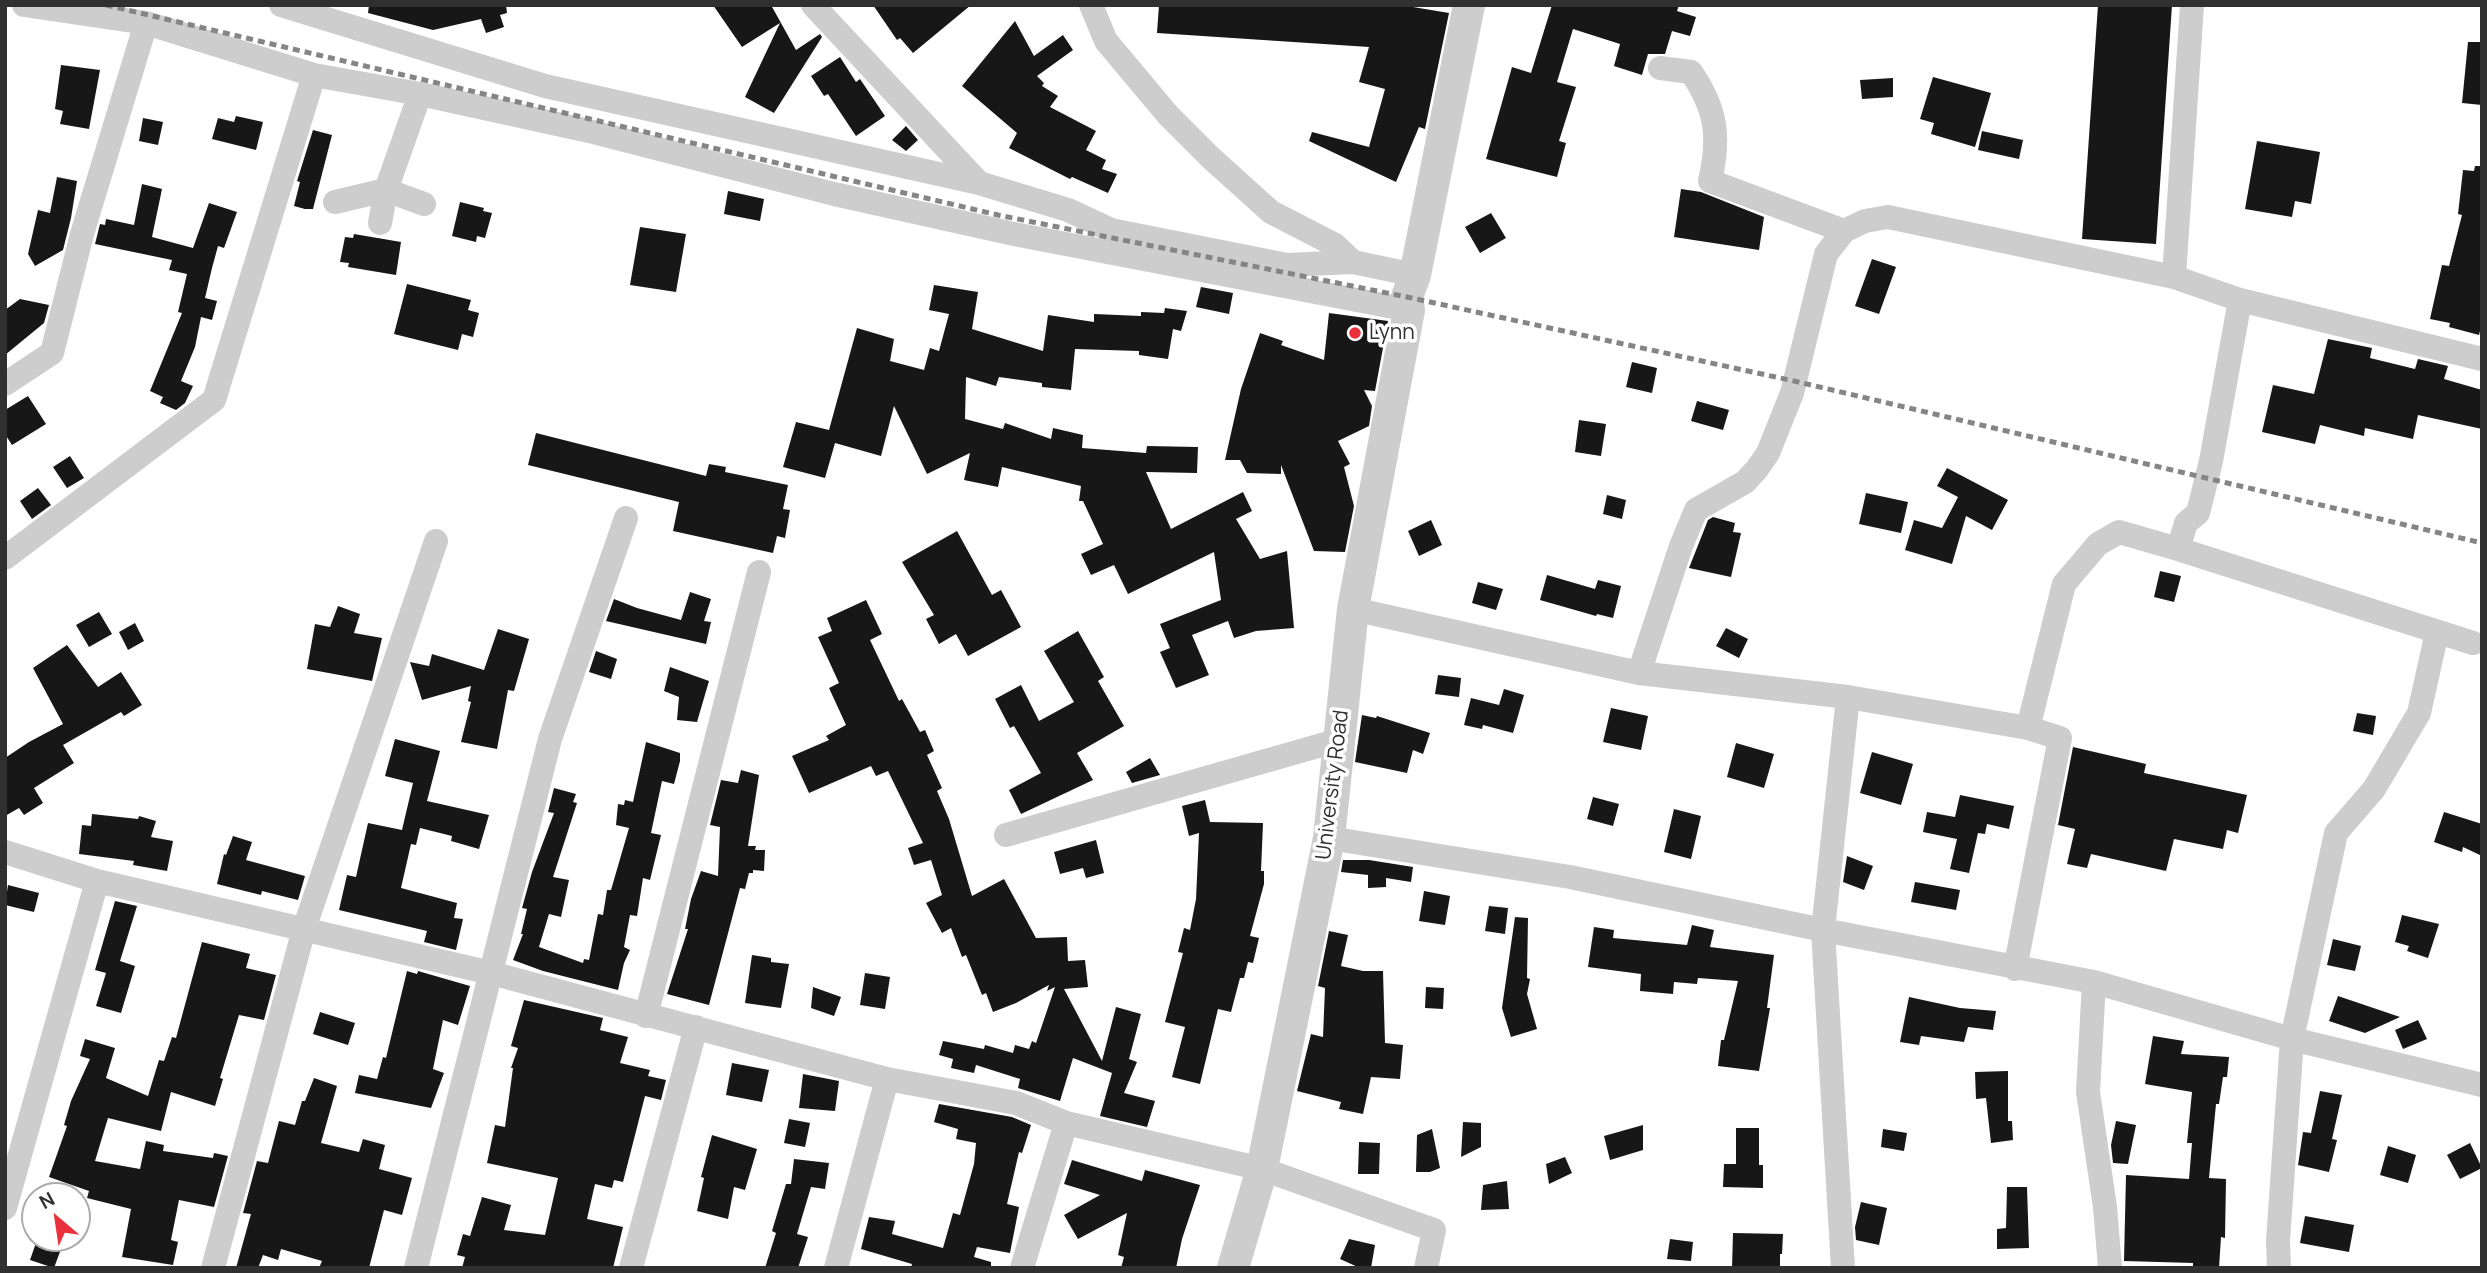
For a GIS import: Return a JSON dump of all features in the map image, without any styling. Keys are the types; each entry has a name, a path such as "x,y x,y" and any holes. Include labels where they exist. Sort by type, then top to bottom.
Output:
{"street":[{"path":"24,5 146,23 314,75 420,94 589,131 834,194 1014,234 1410,294"},
{"path":"281,5 545,86 979,183 1068,210 1111,230 1287,265 1353,262"},
{"path":"813,5 979,183"},
{"path":"1091,5 1106,41 1168,115 1211,158 1271,212 1335,245 1353,262 1410,294"},
{"name":"University Road","path":"1233,1268 1262,1169 1329,838 1353,609 1410,294 1469,5"},
{"path":"2174,277 2192,5"},
{"path":"5,384 52,353 82,234 146,23"},
{"path":"1660,68 1691,72 1700,85 1713,116 1716,151 1710,181 1844,231"},
{"path":"5,558 214,400 314,75"},
{"path":"380,223 386,190 420,94"},
{"path":"335,202 386,190 424,204"},
{"path":"1639,673 1681,546 1696,510 1745,482 1768,453 1792,393 1826,254 1844,231 1865,220 1888,217 2174,277 2240,300 2482,359"},
{"path":"2178,550 2186,523 2197,513 2211,461 2240,300"},
{"path":"416,1268 550,739 626,518"},
{"path":"2028,728 2064,584 2098,544 2119,532 2473,643"},
{"path":"213,1268 304,929 436,541"},
{"path":"646,1016 759,572"},
{"path":"1353,609 1639,673 1848,696 2028,728 2060,738 2015,968"},
{"path":"2279,1268 2278,1241 2292,1039 2336,833 2374,789 2419,713 2437,632"},
{"path":"1843,1268 1823,930 1848,696"},
{"path":"1006,835 1339,740"},
{"path":"1329,838 1570,877 1823,930 2094,982 2292,1039 2482,1085"},
{"path":"5,852 97,881 492,973 887,1079 1016,1103 1066,1123 1262,1169 1434,1230 1426,1268"},
{"path":"5,1208 97,881"},
{"path":"2094,982 2088,1092 2105,1207 2110,1268"},
{"path":"631,1268 696,1027"},
{"path":"836,1268 887,1079"},
{"path":"1022,1268 1066,1123"}],"building":[{"path":"369,5 506,5 507,13 500,15 504,27 486,33 481,19 433,30 368,13"},
{"path":"713,5 771,5 796,50 820,34 822,37 774,113 745,97 780,23 742,47"},
{"path":"873,5 971,5 913,53 900,38 897,40"},
{"path":"1159,5 1401,5 1449,13 1425,129 1419,127 1396,182 1309,141 1312,132 1369,147 1385,89 1359,82 1369,47 1157,33"},
{"path":"1552,5 1679,5 1677,11 1696,17 1690,36 1672,31 1665,54 1648,54 1642,75 1614,66 1620,44 1573,29 1557,82 1576,87 1559,141 1566,143 1557,177 1486,159 1512,67 1531,73"},
{"path":"2098,5 2172,5 2156,244 2082,239"},
{"path":"1015,21 1034,56 1063,35 1073,50 1037,76 1044,83 1042,86 1058,96 1050,107 1096,131 1086,150 1106,160 1102,169 1117,174 1108,193 1072,177 1070,179 1009,148 1017,133 962,86"},
{"path":"2468,42 2482,42 2482,105 2462,103"},
{"path":"840,57 856,82 860,79 885,116 856,136 828,94 824,96 811,76"},
{"path":"61,65 100,70 89,129 60,124 63,111 55,109"},
{"path":"1933,77 1991,93 1975,147 1931,134 1934,123 1920,119"},
{"path":"1893,78 1893,97 1862,99 1860,80"},
{"path":"236,116 263,122 256,150 212,139 218,118 234,122"},
{"path":"143,118 163,122 158,145 139,141"},
{"path":"906,126 918,140 906,151 892,140"},
{"path":"313,130 332,135 313,209 305,209 294,206 300,182 297,181"},
{"path":"1982,131 2023,140 2019,159 1978,150"},
{"path":"2257,141 2320,152 2311,204 2295,201 2292,217 2245,209"},
{"path":"2475,166 2482,166 2482,323 2479,335 2449,327 2450,323 2430,319 2442,265 2449,266 2462,215 2458,214 2463,170 2474,171"},
{"path":"57,177 77,181 71,218 63,250 35,266 28,254 38,210 50,213"},
{"path":"142,184 162,189 152,237 193,248 209,203 237,212 224,248 218,246 205,298 217,301 212,320 201,317 195,347 181,381 193,386 185,403 176,410 160,403 163,397 150,391 182,313 178,312 187,274 169,270 172,260 95,244 100,224 105,225 106,219 134,225"},
{"path":"1681,189 1701,192 1764,217 1759,250 1674,237"},
{"path":"728,191 764,199 760,221 724,214"},
{"path":"460,202 484,208 483,211 492,213 485,238 477,236 476,242 452,236"},
{"path":"1491,213 1506,238 1480,253 1465,227"},
{"path":"640,227 686,234 676,292 630,285"},
{"path":"354,234 401,242 396,275 348,267 349,263 340,262 345,237 353,238"},
{"path":"1872,259 1896,267 1879,314 1855,306"},
{"path":"407,284 471,300 468,310 479,313 473,337 462,334 458,350 394,334"},
{"path":"934,285 978,292 972,329 1043,351 1048,315 1094,322 1094,314 1141,316 1141,312 1164,313 1165,308 1187,311 1181,331 1173,329 1168,359 1139,355 1139,351 1075,349 1071,390 1042,387 1042,383 999,377 996,386 966,377 965,419 1003,429 1005,423 1051,439 1053,428 1083,435 1082,448 1146,453 1147,446 1198,447 1197,473 1146,472 1171,529 1243,492 1252,511 1236,519 1260,559 1287,551 1294,628 1256,631 1234,638 1228,621 1192,635 1209,675 1176,688 1160,652 1170,648 1160,624 1221,600 1214,552 1128,594 1114,565 1091,575 1081,554 1103,544 1083,501 1079,501 1081,486 1002,467 998,487 964,480 970,453 927,474 894,406 881,456 835,443 825,478 783,467 796,422 829,430 857,328 894,339 890,361 924,370 930,348 939,351 949,314 929,310"},
{"path":"1201,287 1233,293 1229,314 1196,307"},
{"path":"20,299 49,305 44,323 5,355 5,310"},
{"path":"1329,313 1388,321 1375,391 1364,390 1372,406 1369,426 1338,441 1350,464 1344,467 1354,506 1345,552 1314,551 1281,465 1281,474 1247,473 1240,460 1225,460 1241,389 1260,333 1283,341 1281,345 1324,360"},
{"path":"2328,339 2372,348 2370,358 2415,369 2418,359 2448,366 2444,379 2482,390 2482,429 2418,415 2413,439 2365,428 2364,436 2320,425 2315,444 2262,432 2273,385 2314,394"},
{"path":"1632,362 1657,368 1652,393 1626,387"},
{"path":"28,396 46,424 12,445 5,434 5,410"},
{"path":"1697,401 1729,410 1723,430 1691,421"},
{"path":"1579,420 1606,424 1601,456 1575,452"},
{"path":"536,433 706,476 709,464 726,467 725,472 788,485 783,509 790,510 785,538 777,536 773,553 673,531 679,502 528,465"},
{"path":"70,456 84,478 67,488 53,467"},
{"path":"1947,468 2008,500 1992,530 1966,516 1952,564 1905,550 1914,520 1942,528 1958,497 1937,486"},
{"path":"38,488 51,505 32,519 20,501"},
{"path":"1866,493 1908,502 1901,533 1859,524"},
{"path":"1607,495 1626,500 1622,519 1603,514"},
{"path":"1713,517 1735,523 1733,532 1741,533 1731,577 1689,568 1708,520"},
{"path":"1431,520 1442,545 1419,556 1408,531"},
{"path":"957,531 992,595 1001,590 1021,627 968,656 956,634 939,644 926,619 934,615 902,562"},
{"path":"2160,571 2181,576 2174,602 2154,597"},
{"path":"1547,575 1595,589 1598,580 1621,586 1613,618 1597,614 1596,616 1540,600"},
{"path":"1478,582 1503,589 1496,610 1472,603"},
{"path":"690,592 711,599 704,621 711,622 706,644 606,621 614,599 681,620"},
{"path":"866,600 882,634 870,640 899,701 902,699 920,732 925,730 934,751 927,755 942,788 937,791 949,819 972,896 1004,879 1036,938 1067,937 1068,961 1085,960 1088,987 1064,989 1102,1061 1116,1007 1141,1014 1129,1059 1137,1062 1124,1093 1155,1101 1147,1127 1100,1116 1112,1073 1073,1058 1060,1101 1018,1088 1020,1079 976,1065 974,1073 951,1068 953,1059 939,1055 943,1041 984,1049 985,1045 1013,1053 1015,1045 1029,1049 1032,1041 1036,1043 1055,987 1047,991 1049,985 993,1012 986,993 982,995 966,955 962,957 951,928 942,933 926,903 942,895 931,860 914,865 908,848 923,843 888,771 876,776 871,766 809,793 792,756 829,740 826,736 846,725 829,688 839,683 818,637 832,631 827,618"},
{"path":"338,606 360,614 354,633 382,638 372,681 307,669 315,624 330,627"},
{"path":"99,612 112,634 89,647 76,625"},
{"path":"135,623 144,641 128,650 119,632"},
{"path":"1726,628 1748,639 1739,658 1716,646"},
{"path":"498,629 529,639 514,691 508,690 497,749 461,742 471,702 468,701 471,686 422,700 410,662 429,666 432,654 484,670"},
{"path":"1078,631 1104,677 1098,681 1124,726 1077,753 1093,780 1021,814 1009,790 1041,773 1014,726 1010,728 995,699 1021,685 1039,721 1074,702 1044,651"},
{"path":"67,645 98,687 121,672 142,705 124,716 121,712 63,745 74,763 34,788 43,803 24,815 19,808 5,816 5,758 63,724 33,668"},
{"path":"596,651 617,659 611,679 589,672"},
{"path":"670,667 709,681 697,722 677,720 679,697 664,691"},
{"path":"1438,675 1461,678 1459,697 1435,694"},
{"path":"1504,689 1524,695 1513,733 1483,725 1482,729 1464,725 1471,698 1499,705"},
{"path":"1611,708 1648,716 1641,750 1603,742"},
{"path":"2357,713 2376,716 2373,735 2353,731"},
{"path":"1362,715 1377,716 1430,733 1423,754 1413,750 1407,773 1355,762"},
{"path":"395,739 440,751 427,801 489,815 479,849 451,841 452,836 420,828 416,845 411,844 401,888 457,903 454,918 463,919 456,950 424,942 427,931 339,910 347,875 356,877 368,823 402,830 413,783 385,776"},
{"path":"646,742 680,753 680,761 674,784 662,781 651,833 661,835 650,880 643,878 637,916 630,915 624,947 630,950 618,990 543,971 513,960 523,934 527,909 522,908 532,872 554,813 548,812 554,788 576,794 573,802 577,803 553,877 569,880 561,917 549,914 539,947 583,963 584,959 589,960 598,914 603,915 607,890 611,890 629,828 616,825 618,804 624,805 625,800 633,802"},
{"path":"1736,743 1774,754 1764,788 1727,777"},
{"path":"2073,747 2146,764 2144,773 2247,795 2238,833 2227,830 2223,849 2174,839 2166,871 2091,854 2087,868 2067,864 2075,829 2058,825"},
{"path":"1872,752 1913,764 1901,805 1860,793"},
{"path":"1150,758 1160,775 1132,783 1126,772"},
{"path":"741,770 759,775 748,846 756,846 755,850 765,850 764,871 753,870 753,873 749,873 745,889 740,888 709,1005 667,994 688,929 685,929 691,899 701,871 718,876 720,827 710,825 721,780 738,783"},
{"path":"1960,795 2014,806 2009,829 1987,824 1985,834 1978,833 1969,873 1950,869 1957,839 1923,832 1927,812 1955,817"},
{"path":"1593,797 1619,804 1613,826 1587,819"},
{"path":"1205,800 1210,822 1263,823 1261,871 1264,871 1264,884 1250,936 1259,938 1253,963 1248,962 1244,978 1240,978 1231,1012 1218,1009 1200,1084 1172,1077 1185,1027 1165,1022 1183,953 1178,952 1184,928 1190,930 1196,899 1199,833 1189,836 1182,806"},
{"path":"1674,809 1701,816 1691,859 1664,852"},
{"path":"2444,812 2482,824 2482,856 2463,847 2462,852 2434,842"},
{"path":"92,814 138,819 139,816 156,821 151,837 173,841 167,871 133,865 134,861 79,854 82,825 91,826"},
{"path":"233,836 252,842 246,860 305,876 298,900 262,891 261,895 217,884 224,854 226,855"},
{"path":"1096,840 1104,873 1086,878 1083,868 1060,874 1054,852"},
{"path":"1847,856 1873,866 1864,890 1843,882"},
{"path":"1343,860 1369,860 1413,867 1411,882 1386,878 1386,887 1368,888 1368,875 1341,872"},
{"path":"1915,882 1960,890 1956,910 1911,902"},
{"path":"8,885 39,893 34,912 5,905"},
{"path":"1424,891 1450,896 1445,925 1419,921"},
{"path":"115,901 137,906 120,961 135,966 121,1013 96,1006 106,973 95,970"},
{"path":"1489,906 1508,908 1505,934 1485,931"},
{"path":"2402,915 2439,924 2428,958 2407,951 2409,946 2395,942"},
{"path":"1515,917 1528,918 1527,978 1530,979 1527,994 1537,1029 1511,1037 1502,1008"},
{"path":"1692,925 1714,930 1710,947 1774,955 1767,1008 1770,1008 1759,1071 1718,1066 1721,1040 1724,1040 1738,981 1698,978 1697,984 1674,982 1673,994 1640,991 1641,974 1588,967 1594,927 1614,930 1613,938 1687,945"},
{"path":"1329,931 1348,935 1341,966 1363,971 1383,971 1385,1043 1403,1045 1400,1079 1371,1077 1363,1114 1339,1109 1341,1102 1297,1091 1311,1034 1323,1037 1325,988 1318,986"},
{"path":"2333,939 2361,946 2355,971 2327,965"},
{"path":"202,942 250,954 246,968 276,975 264,1020 239,1015 220,1078 223,1079 215,1106 171,1092 161,1131 108,1118 95,1161 140,1169 146,1141 164,1145 163,1151 213,1158 214,1153 228,1156 214,1207 179,1200 171,1240 178,1242 173,1265 122,1257 131,1209 91,1199 91,1182 63,1182 49,1177 67,1126 64,1125 71,1101 90,1059 80,1056 85,1039 115,1048 106,1078 148,1096 159,1060 164,1061 172,1037 176,1038"},
{"path":"752,955 771,958 771,962 789,964 781,1008 745,1003"},
{"path":"407,971 417,974 418,971 470,986 458,1025 443,1020 433,1069 444,1073 431,1108 355,1093 359,1075 377,1079 383,1057 386,1058"},
{"path":"865,973 890,977 885,1009 860,1005"},
{"path":"813,987 841,997 834,1016 811,1008"},
{"path":"1426,987 1444,988 1443,1009 1425,1008"},
{"path":"2338,996 2400,1017 2365,1033 2329,1021"},
{"path":"1909,997 1960,1008 1996,1011 1993,1030 1968,1027 1964,1042 1921,1036 1919,1045 1900,1042"},
{"path":"524,1000 603,1018 600,1030 628,1037 620,1063 650,1070 648,1076 666,1080 661,1100 645,1096 623,1182 614,1180 612,1188 595,1184 587,1219 623,1227 613,1268 462,1268 465,1257 457,1255 463,1234 470,1236 482,1197 511,1205 504,1230 545,1235 558,1178 487,1163 495,1125 505,1127 511,1068 518,1048 511,1046"},
{"path":"320,1012 355,1023 348,1045 313,1034"},
{"path":"2418,1020 2427,1039 2403,1049 2395,1030"},
{"path":"2153,1036 2184,1041 2181,1054 2229,1057 2227,1077 2223,1077 2219,1104 2216,1104 2209,1178 2226,1179 2225,1238 2221,1237 2219,1268 2193,1268 2193,1263 2124,1261 2126,1175 2189,1179 2192,1143 2187,1143 2192,1092 2145,1084"},
{"path":"732,1063 769,1070 762,1102 726,1095"},
{"path":"2008,1071 2008,1121 2012,1121 2013,1140 1991,1143 1986,1098 1976,1099 1975,1072"},
{"path":"803,1074 839,1081 835,1111 799,1108"},
{"path":"314,1078 337,1086 321,1143 359,1152 363,1139 385,1145 379,1169 412,1178 402,1215 384,1210 369,1268 319,1268 322,1261 281,1249 278,1260 263,1255 258,1268 236,1268 251,1214 243,1213 257,1161 268,1163 279,1121 295,1125 302,1101 305,1101"},
{"path":"2320,1091 2342,1095 2332,1139 2337,1140 2329,1172 2298,1165 2303,1132 2311,1133"},
{"path":"939,1104 1012,1117 1031,1125 1022,1153 1019,1152 1007,1204 1019,1207 1010,1253 977,1247 974,1257 991,1262 991,1268 911,1268 912,1264 861,1249 869,1217 895,1221 892,1234 943,1248 953,1213 960,1215 974,1164 976,1143 956,1139 958,1129 934,1122"},
{"path":"789,1119 810,1123 805,1147 784,1143"},
{"path":"2116,1121 2136,1125 2128,1164 2113,1163 2111,1145"},
{"path":"1463,1122 1481,1123 1481,1147 1461,1157"},
{"path":"1643,1125 1643,1150 1610,1160 1604,1136"},
{"path":"1736,1128 1759,1128 1759,1165 1763,1165 1763,1188 1723,1187 1724,1164 1736,1164"},
{"path":"1432,1129 1440,1168 1430,1172 1416,1172 1417,1135"},
{"path":"1883,1129 1907,1133 1904,1151 1881,1147"},
{"path":"712,1135 757,1149 745,1190 734,1187 728,1219 697,1211 704,1178 701,1177"},
{"path":"1359,1142 1380,1143 1379,1174 1358,1174"},
{"path":"2470,1143 2482,1168 2460,1179 2447,1155"},
{"path":"2388,1146 2416,1155 2408,1183 2380,1175"},
{"path":"1565,1157 1572,1173 1549,1184 1546,1164"},
{"path":"794,1159 829,1163 825,1189 811,1187 797,1234 808,1237 798,1268 765,1268 776,1233 772,1231 786,1184 791,1184"},
{"path":"1072,1160 1142,1181 1145,1170 1200,1185 1182,1239 1176,1268 1121,1268 1124,1257 1118,1255 1127,1213 1078,1239 1064,1215 1100,1195 1064,1184"},
{"path":"1507,1181 1509,1209 1481,1210 1483,1185"},
{"path":"2007,1187 2027,1187 2029,1248 1997,1249 1997,1229 2006,1228"},
{"path":"1861,1202 1887,1208 1879,1245 1856,1240 1855,1227"},
{"path":"2305,1216 2354,1225 2349,1252 2300,1243"},
{"path":"1733,1233 1783,1234 1780,1268 1732,1268"},
{"path":"1349,1239 1375,1245 1371,1268 1360,1268 1340,1259"},
{"path":"1670,1239 1693,1242 1691,1261 1667,1259"},
{"path":"33,1252 60,1252 54,1268 30,1260"}],"railway":[{"path":"106,5 998,215 1407,297 1794,381 2482,543"}],"place":[{"name":"Lynn","path":"1355,333"}]}
